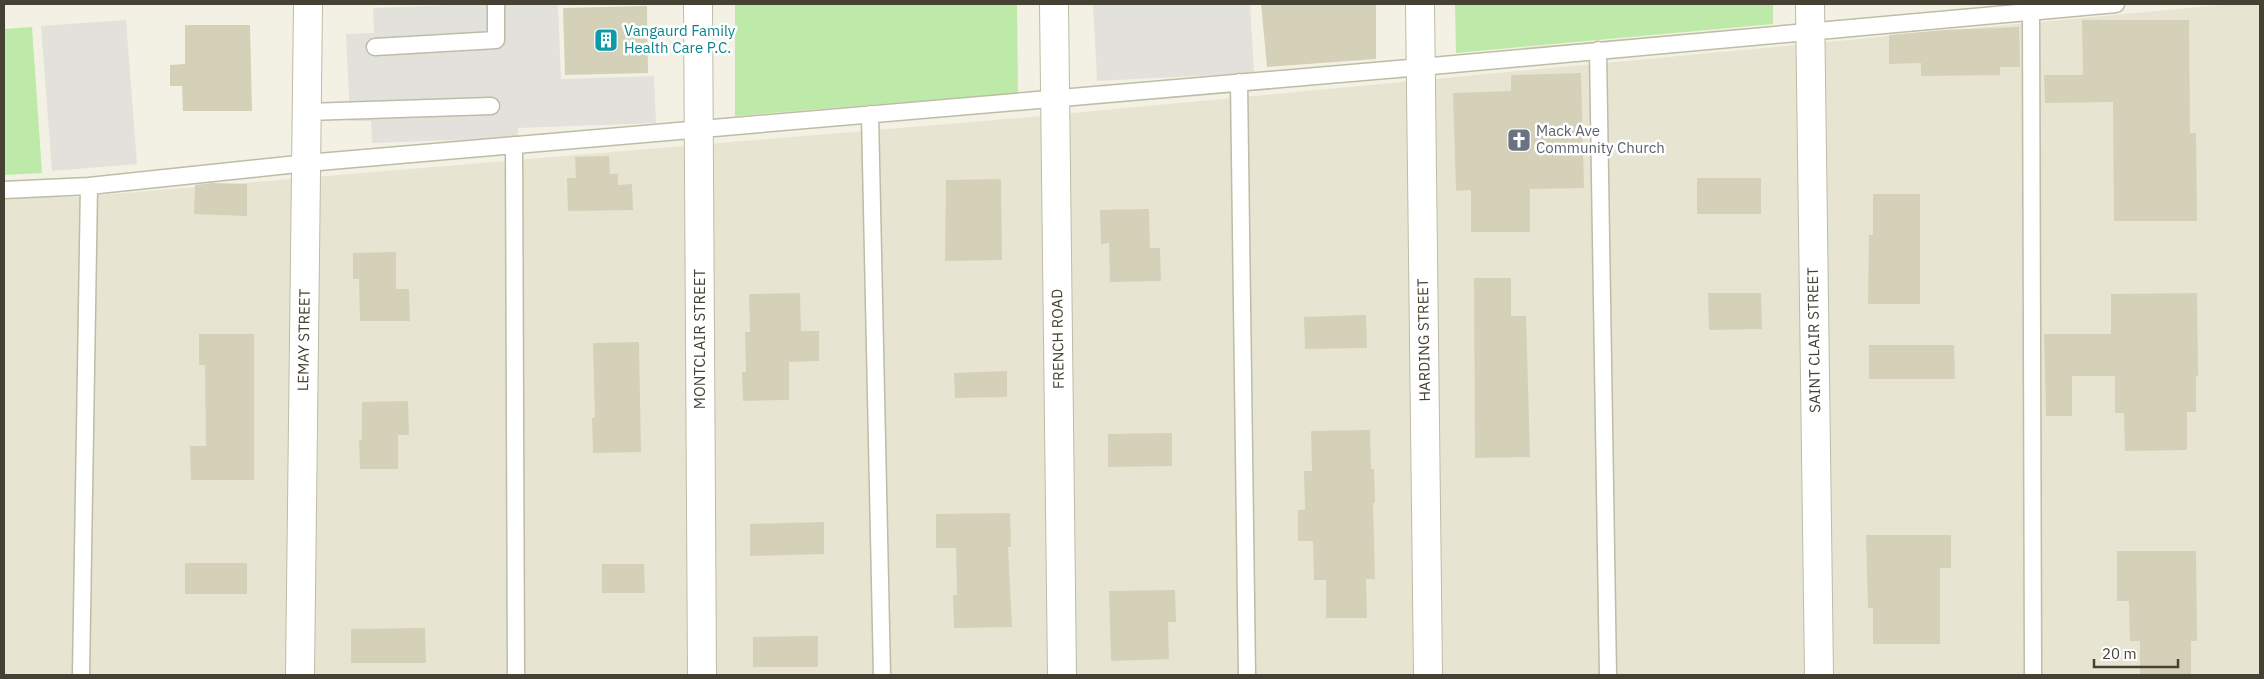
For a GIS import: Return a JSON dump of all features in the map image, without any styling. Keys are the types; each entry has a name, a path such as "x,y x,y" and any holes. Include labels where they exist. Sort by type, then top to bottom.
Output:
{"street":[{"name":"LEMAY STREET","path":"300,675 308,4"},
{"name":"MONTCLAIR STREET","path":"698,4 702,675"},
{"name":"FRENCH ROAD","path":"1054,4 1062,675"},
{"name":"HARDING STREET","path":"1420,4 1428,675"},
{"name":"SAINT CLAIR STREET","path":"1810,17 1819,675"}],"lane":[{"path":"376,47 496,40 496,4"},
{"path":"4,190 89,186 307,163 1055,97 1421,67 1598,50 1810,17 2031,10 2116,4"},
{"path":"2031,10 2033,675"},
{"path":"1598,50 1608,675"},
{"path":"1239,82 1247,675"},
{"path":"307,112 491,106"},
{"path":"870,114 882,675"},
{"path":"514,145 516,675"},
{"path":"81,675 89,186"}],"shaded area":[{"path":"479,4 558,4 561,79 654,76 656,123 518,128 518,138 372,143 371,121 350,121 346,34 374,33 373,8"},
{"path":"1093,4 1250,4 1254,73 1097,81"},
{"path":"2231,4 2260,4 2260,675 4,675 4,197 76,197 1019,118"},
{"path":"126,20 137,164 52,171 41,26"}],"green space":[{"path":"735,4 1017,4 1018,93 735,116"},
{"path":"1455,4 1773,4 1773,24 1456,53"},
{"path":"32,27 42,173 4,175 4,29"}],"building":[{"path":"1261,4 1376,4 1376,59 1267,67"},
{"name":"Vangaurd Family Health Care P.C.","path":"647,6 648,73 565,75 563,8"},
{"path":"2082,20 2189,20 2190,133 2196,133 2197,221 2114,221 2113,102 2045,103 2044,75 2083,75"},
{"path":"185,25 250,25 252,111 183,111 182,86 170,86 170,65 185,64"},
{"path":"2019,27 2020,67 2000,67 2000,75 1921,76 1921,63 1889,64 1889,35 1944,30"},
{"name":"Mack Ave Community Church","path":"1581,73 1584,188 1530,189 1530,232 1471,232 1471,190 1456,191 1453,93 1511,91 1511,75"},
{"path":"609,156 610,174 618,174 618,185 632,184 633,210 568,211 567,178 576,178 575,157"},
{"path":"1697,178 1761,178 1761,214 1697,214"},
{"path":"1001,179 1002,260 945,261 946,180"},
{"path":"212,183 247,184 247,216 194,214 195,185"},
{"path":"1873,194 1920,194 1920,304 1868,304 1869,235 1873,235"},
{"path":"1149,209 1150,248 1160,248 1161,281 1110,282 1109,243 1101,244 1100,210"},
{"path":"396,252 396,289 409,289 410,321 360,321 359,279 353,279 353,253"},
{"path":"1474,278 1511,278 1511,316 1526,316 1530,457 1475,458"},
{"path":"800,293 801,331 819,331 819,361 789,362 789,400 743,401 742,372 746,372 745,332 750,332 749,294"},
{"path":"1708,293 1761,293 1762,329 1709,330"},
{"path":"2197,293 2198,376 2196,376 2196,412 2187,412 2187,450 2125,451 2124,413 2115,413 2115,376 2072,376 2072,416 2046,416 2044,334 2111,334 2111,294"},
{"path":"1366,315 1367,348 1305,349 1304,317"},
{"path":"199,334 254,334 254,480 191,480 190,446 206,446 205,365 199,365"},
{"path":"639,342 641,452 593,453 592,418 595,418 593,343"},
{"path":"1869,345 1954,345 1955,379 1869,379"},
{"path":"1007,371 1007,397 955,398 954,373"},
{"path":"408,401 409,435 398,435 398,469 360,469 359,440 362,440 362,402"},
{"path":"1370,430 1371,469 1374,469 1375,579 1366,579 1367,618 1326,618 1326,580 1314,580 1313,541 1298,541 1298,510 1305,510 1304,471 1312,471 1311,431"},
{"path":"1172,433 1172,466 1108,467 1108,434"},
{"path":"1010,513 1011,547 1008,547 1012,627 954,628 953,595 957,595 956,548 936,548 936,514"},
{"path":"824,522 824,554 750,556 750,524"},
{"path":"1866,535 1951,535 1951,568 1940,568 1940,644 1873,644 1873,608 1868,608"},
{"path":"2117,551 2196,551 2197,641 2191,641 2191,675 2140,675 2140,641 2130,641 2129,601 2117,601"},
{"path":"185,563 247,563 247,594 185,594"},
{"path":"602,564 644,564 645,593 602,593"},
{"path":"1175,590 1176,622 1168,622 1169,659 1111,661 1109,591"},
{"path":"425,628 426,663 351,663 351,629"},
{"path":"818,636 818,667 753,667 753,637"}],"place":[{"name":"Vangaurd Family Health Care P.C.","path":"606,40"},
{"name":"Mack Ave Community Church","path":"1519,140"}]}
